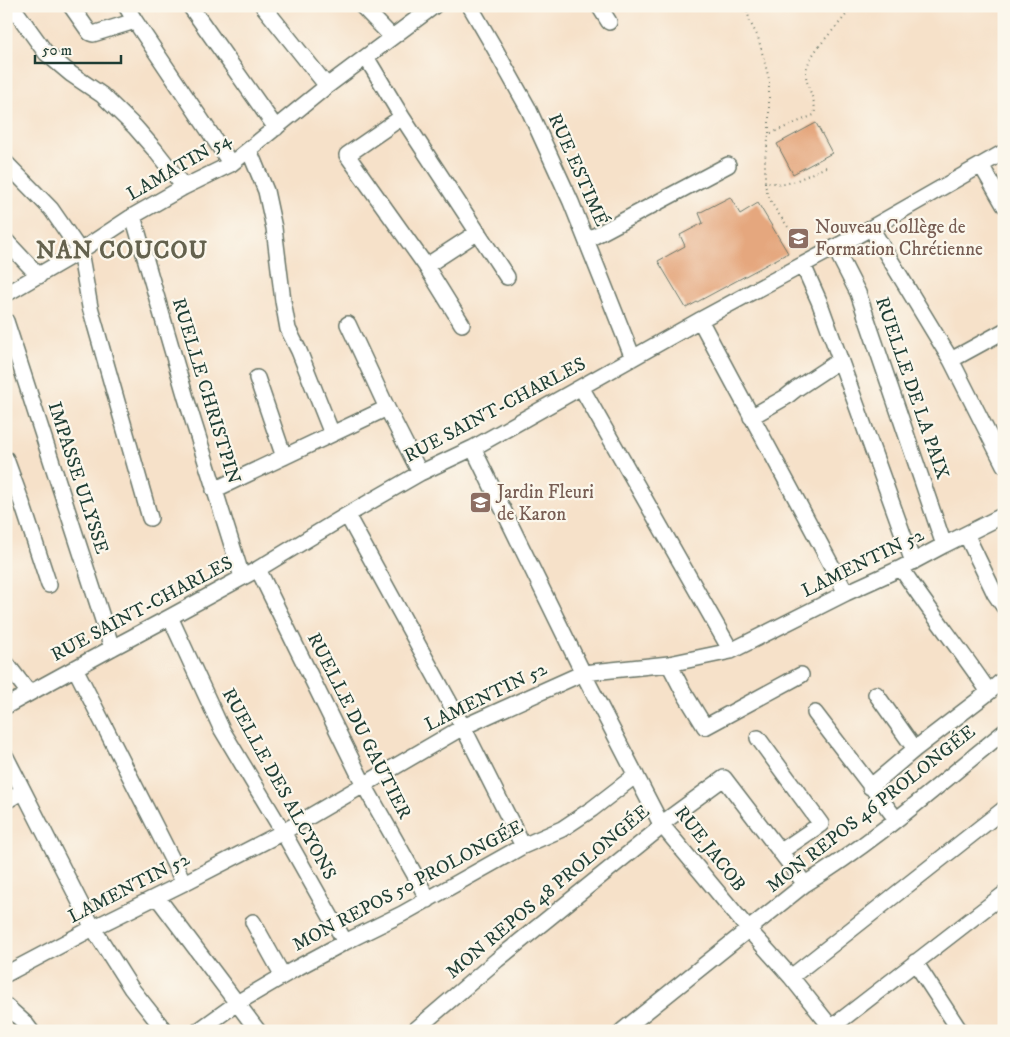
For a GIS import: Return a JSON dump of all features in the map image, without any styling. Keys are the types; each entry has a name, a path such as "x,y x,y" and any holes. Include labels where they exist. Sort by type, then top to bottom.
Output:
{"street":[{"path":"12,6 46,53 71,74 109,101 135,127 184,187"},
{"path":"71,6 92,34 135,21"},
{"path":"126,6 231,164"},
{"path":"190,6 276,128"},
{"path":"263,6 327,86"},
{"path":"362,6 392,37"},
{"name":"LAMATIN 54","path":"6,294 80,251 133,216 184,187 231,164 327,86 433,6"},
{"name":"RUE ESTIMÉ","path":"470,6 528,108 587,240 633,358"},
{"path":"600,6 609,22"},
{"path":"366,57 402,117 507,277"},
{"path":"402,117 347,155 426,266 462,324"},
{"path":"249,150 266,191 274,228 288,329 332,434"},
{"name":"RUE SAINT-CHARLES","path":"6,706 258,569 420,473 473,448 700,320 871,228 1004,152"},
{"path":"6,163 51,209 80,251 90,307 150,518"},
{"path":"587,240 728,165"},
{"path":"981,165 1004,205"},
{"name":"RUELLE CHRISTPIN","path":"133,216 214,490 242,577"},
{"path":"871,228 951,360 1004,465"},
{"path":"426,266 478,232"},
{"path":"6,241 39,276"},
{"name":"RUELLE DE LA PAIX","path":"834,248 858,293 944,545"},
{"path":"803,265 819,301 907,565 923,602 989,692"},
{"path":"700,320 846,593"},
{"name":"IMPASSE ULYSSE","path":"6,321 112,648"},
{"path":"348,324 420,473"},
{"path":"951,360 1004,331"},
{"path":"751,417 786,397 840,360"},
{"path":"256,378 284,457"},
{"path":"581,387 732,651"},
{"path":"214,490 387,408"},
{"name":"RUE JACOB","path":"473,448 583,673 661,824 749,930 791,977 831,1030"},
{"path":"6,459 49,586"},
{"path":"347,515 524,846"},
{"name":"LAMENTIN 52","path":"6,974 283,832 462,727 583,673 669,664 732,651 1004,515"},
{"path":"966,534 995,594 1004,607"},
{"name":"RUELLE DU GAUTIER","path":"258,569 364,785 428,900"},
{"name":"RUELLE DES ALCYONS","path":"170,617 222,730 283,832 345,942"},
{"path":"6,663 28,693"},
{"path":"669,664 705,727 801,675"},
{"path":"75,668 184,883"},
{"path":"870,786 1004,679"},
{"path":"876,694 915,749"},
{"path":"815,713 896,819"},
{"name":"MON REPOS 46 PROLONGÉE","path":"622,1031 805,884 831,868 896,819 1004,732"},
{"path":"758,738 821,824 780,852"},
{"path":"6,757 93,928 131,988 165,1031"},
{"name":"MON REPOS 50 PROLONGÉE","path":"198,1031 237,1003 345,942 402,914 524,846 562,829 592,810 636,775"},
{"name":"MON REPOS 48 PROLONGÉE","path":"418,1029 497,960 655,832 661,824 724,778 805,884"},
{"path":"6,801 24,791"},
{"path":"791,977 1004,809"},
{"path":"831,1030 915,962 1004,894"},
{"path":"157,896 258,1031"},
{"path":"252,922 284,976"},
{"path":"915,962 960,1031"},
{"path":"6,1006 31,1031"}],"path":[{"path":"746,6 750,22 758,37 769,79 769,134 765,158 765,189 788,227"},
{"path":"769,134 814,116 816,111 806,73 810,58 852,6"},
{"path":"765,182 784,184 793,182 826,167"}],"building":[{"path":"816,123 832,153 793,174 777,144"},
{"path":"730,197 740,214 758,203 788,253 686,308 658,261 685,246 680,235 703,223 699,213"}],"place":[{"name":"Nouveau Collège de Formation Chrétienne","path":"799,238"},
{"name":"Jardin Fleuri de Karon","path":"481,503"}],"district":[{"name":"NAN COUCOU","path":"122,251"}]}
